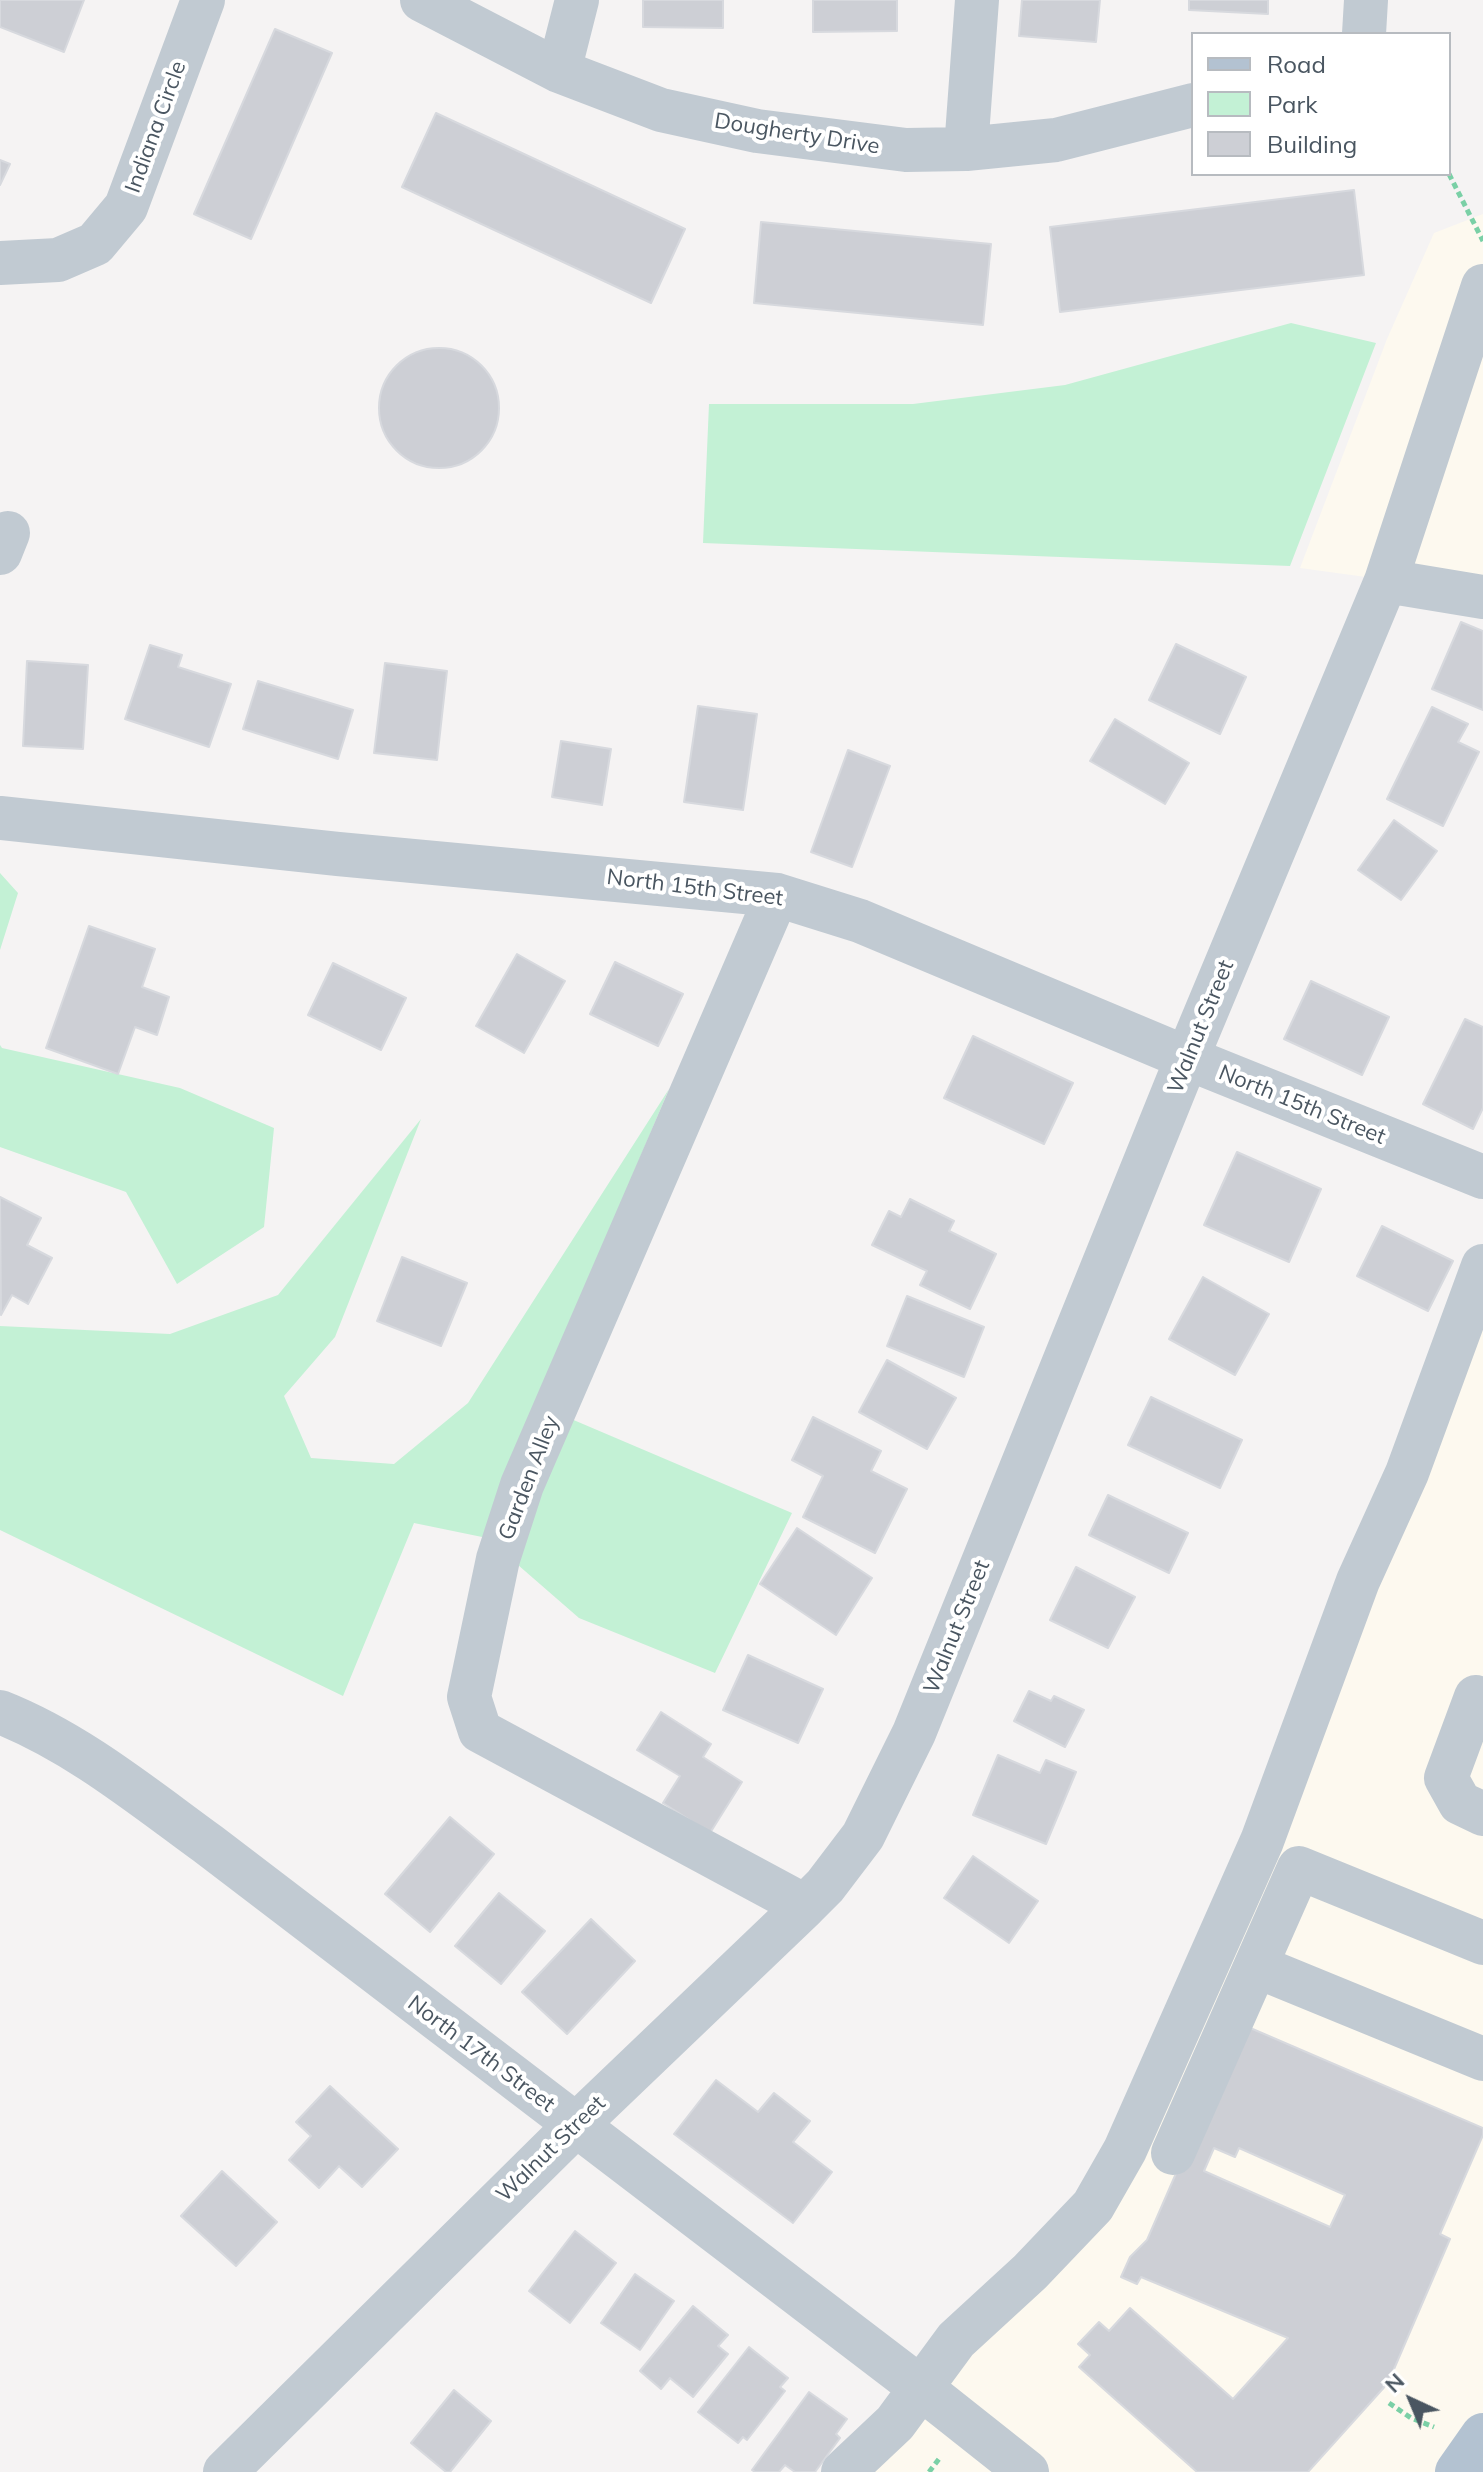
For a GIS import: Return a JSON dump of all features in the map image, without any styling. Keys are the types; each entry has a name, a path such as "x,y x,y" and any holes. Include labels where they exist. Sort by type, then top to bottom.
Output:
{"main road":[{"path":"1457,2472 1483,2435"}],"street":[{"name":"Indiana Circle","path":"0,263 58,260 95,244 126,207 203,0"},
{"name":"Dougherty Drive","path":"422,0 559,71 661,110 757,131 906,150 966,149 1056,140 1191,106"},
{"path":"559,71 577,0"},
{"path":"966,149 977,0"},
{"path":"1364,32 1366,0"},
{"name":"Walnut Street","path":"225,2472 575,2126 805,1906 842,1866 863,1836 914,1733 1187,1058 1386,581 1483,286"},
{"path":"1386,581 1483,597"},
{"name":"North 15th Street","path":"0,818 338,854 777,895 860,921 1187,1058 1483,1177"},
{"name":"Garden Alley","path":"777,895 522,1485 498,1559 469,1697 480,1731 805,1906"},
{"path":"843,2472 895,2423 956,2340 1030,2272 1093,2206 1125,2150 1262,1841 1358,1581 1407,1473 1483,1266"},
{"path":"1481,1692 1446,1778 1460,1803 1483,1814"},
{"name":"North 17th Street","path":"0,1712 87,1757 137,1792 1027,2472"},
{"path":"1173,2153 1299,1868 1483,1943"},
{"path":"1256,1966 1483,2059"}],"path":[{"path":"1450,176 1483,241"},
{"path":"1389,2403 1411,2418 1434,2427"},
{"path":"929,2472 939,2459"}],"shaded area":[{"path":"1483,214 1483,593 1300,568 1387,339 1434,233"},
{"path":"1483,1294 1483,2472 834,2472 1089,2203"}],"green space":[{"path":"1291,323 1376,343 1290,566 703,543 709,404 913,404 1065,385"},
{"path":"0,873 18,893 0,950"},
{"path":"0,1045 2,1048 180,1088 274,1128 264,1227 177,1284 126,1192 0,1147"},
{"path":"669,1089 536,1404 792,1513 715,1673 579,1618 487,1538 414,1523 343,1696 0,1530 0,1326 170,1334 278,1295 421,1119 335,1337 284,1396 311,1458 394,1464 468,1403"}],"building":[{"path":"0,0 84,0 64,52 0,27"},
{"path":"643,0 723,0 723,28 643,27"},
{"path":"813,0 897,0 897,31 813,32"},
{"path":"1022,0 1100,0 1096,42 1019,36"},
{"path":"1189,0 1268,0 1268,14 1189,10"},
{"path":"275,29 332,53 251,239 194,214"},
{"path":"436,113 685,229 651,303 402,187"},
{"path":"0,160 10,164 0,185"},
{"path":"1354,190 1364,275 1060,312 1050,227"},
{"path":"761,222 991,244 983,325 754,303"},
{"path":"439,348 462,352 482,365 495,385 499,408 495,431 482,451 462,464 439,468 416,464 396,451 383,431 379,408 383,385 396,365 416,352"},
{"path":"1461,622 1483,631 1483,710 1432,689"},
{"path":"1176,644 1246,677 1220,734 1149,700"},
{"path":"150,645 182,655 178,667 231,684 209,747 125,719"},
{"path":"27,661 88,665 83,749 23,746"},
{"path":"385,663 447,671 437,760 374,753"},
{"path":"258,681 353,710 338,759 243,729"},
{"path":"698,706 757,714 743,810 684,802"},
{"path":"1432,707 1468,724 1458,742 1479,752 1443,826 1387,799"},
{"path":"1115,719 1189,763 1165,804 1090,761"},
{"path":"561,741 611,749 602,805 552,797"},
{"path":"848,750 890,766 852,867 811,852"},
{"path":"1394,820 1437,851 1401,900 1358,870"},
{"path":"89,926 155,949 142,987 169,997 157,1035 135,1027 118,1074 46,1048"},
{"path":"517,954 565,981 524,1053 476,1026"},
{"path":"615,962 683,994 658,1046 590,1014"},
{"path":"333,963 406,998 381,1050 308,1015"},
{"path":"1311,981 1389,1017 1362,1075 1284,1039"},
{"path":"1465,1019 1483,1027 1483,1108 1473,1129 1423,1104"},
{"path":"973,1036 1073,1083 1044,1144 944,1098"},
{"path":"1237,1152 1321,1189 1289,1262 1204,1225"},
{"path":"0,1197 41,1218 27,1245 52,1258 28,1304 12,1295 1,1315"},
{"path":"910,1199 954,1221 949,1231 996,1254 970,1309 920,1285 927,1271 872,1245 889,1211 901,1217"},
{"path":"1382,1226 1453,1261 1428,1311 1357,1276"},
{"path":"402,1257 467,1283 441,1346 377,1321"},
{"path":"1203,1277 1269,1314 1235,1375 1169,1339"},
{"path":"907,1296 984,1327 964,1377 887,1346"},
{"path":"887,1360 956,1398 927,1449 859,1412"},
{"path":"1151,1397 1242,1440 1220,1488 1128,1445"},
{"path":"813,1417 881,1451 871,1471 907,1489 875,1553 803,1517 823,1476 792,1460"},
{"path":"1108,1495 1188,1533 1169,1573 1089,1535"},
{"path":"797,1528 872,1578 836,1635 760,1584"},
{"path":"1076,1567 1135,1597 1108,1648 1050,1620"},
{"path":"748,1655 823,1689 798,1743 723,1710"},
{"path":"1029,1691 1051,1701 1054,1696 1084,1710 1065,1747 1014,1721"},
{"path":"661,1712 711,1744 703,1757 742,1782 710,1833 663,1803 680,1776 637,1750"},
{"path":"998,1755 1040,1773 1046,1760 1076,1772 1046,1844 973,1815"},
{"path":"450,1817 494,1854 430,1932 385,1894"},
{"path":"973,1856 1038,1901 1009,1943 944,1898"},
{"path":"499,1893 545,1931 501,1984 455,1946"},
{"path":"591,1919 635,1961 567,2034 522,1992"},
{"path":"1241,2024 1483,2128 1483,2135 1440,2234 1450,2239 1388,2383 1308,2472 1197,2472 1079,2367 1090,2355 1078,2344 1099,2322 1109,2331 1130,2308 1233,2399 1288,2338 1141,2277 1137,2284 1121,2277 1130,2257 1147,2240","holes":["1214,2148 1235,2157 1239,2148 1345,2195 1330,2227 1204,2171"]},
{"path":"716,2080 758,2112 774,2093 810,2121 793,2142 832,2172 793,2223 674,2134"},
{"path":"330,2086 398,2149 362,2187 339,2166 319,2188 289,2160 311,2136 296,2122"},
{"path":"222,2171 277,2222 236,2266 181,2216"},
{"path":"575,2231 616,2263 570,2323 529,2291"},
{"path":"635,2274 674,2301 640,2350 601,2323"},
{"path":"693,2306 728,2335 718,2346 728,2354 693,2397 670,2378 661,2389 640,2371"},
{"path":"749,2347 788,2378 780,2387 785,2391 747,2440 743,2437 738,2443 698,2412"},
{"path":"454,2390 491,2421 450,2472 446,2472 411,2443"},
{"path":"809,2392 847,2419 836,2434 840,2438 815,2472 795,2472 785,2465 779,2472 752,2470"}]}
